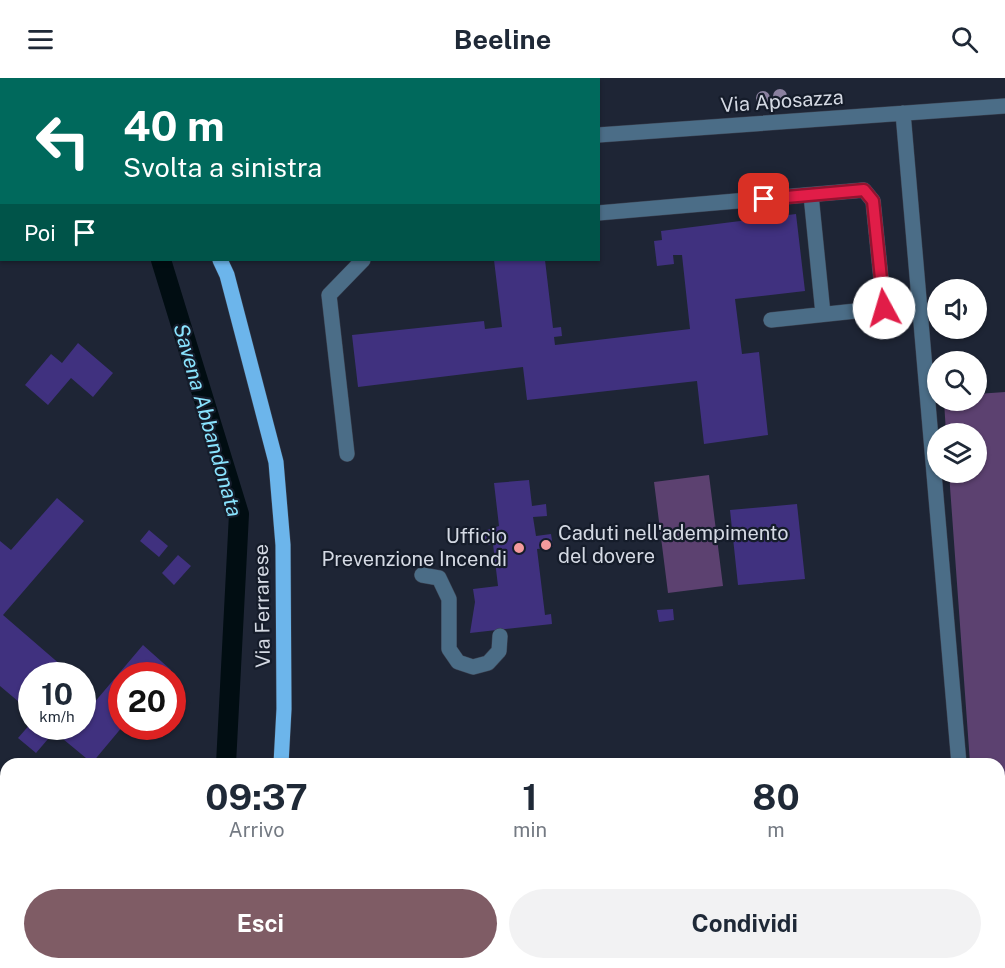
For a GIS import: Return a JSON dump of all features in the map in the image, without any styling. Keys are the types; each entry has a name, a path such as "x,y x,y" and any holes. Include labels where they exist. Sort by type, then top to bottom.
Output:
{"main road":[{"name":"Via Ferrarese","path":"227,267 276,462 283,555 284,709 281,758"}],"street":[{"name":"Via Aposazza","path":"600,135 1005,106"},
{"path":"903,113 958,758"},
{"path":"600,213 864,190 873,201 884,308 771,320"},
{"path":"811,195 823,314"},
{"path":"347,454 329,295 362,261"},
{"path":"422,575 439,578 449,599 449,649 458,662 473,668 488,663 499,651 500,636"}],"shaded area":[{"path":"1005,392 1005,758 970,758 950,483 987,483 987,423 945,423 945,411 987,411 987,393"},
{"path":"709,475 723,586 668,593 654,482"}],"building":[{"path":"796,214 805,291 735,299 742,354 759,352 768,435 704,444 697,381 527,400 523,367 358,387 352,335 484,321 485,329 502,327 494,261 545,261 553,328 561,327 562,336 554,337 555,345 690,329 682,255 673,255 674,264 657,266 654,241 662,240 661,231"},
{"path":"78,343 113,373 93,397 71,378 48,405 25,385 51,354 62,363"},
{"path":"529,480 532,506 546,504 547,516 533,517 536,536 551,534 553,547 537,549 545,615 551,614 552,624 470,633 475,602 473,589 498,586 493,544 485,545 484,531 499,526 494,483"},
{"path":"57,498 84,521 3,615 57,662 18,662 18,701 0,686 0,541 11,550"},
{"path":"797,504 805,579 738,585 730,510"},
{"path":"149,530 168,546 159,557 140,541"},
{"path":"178,555 191,566 174,585 162,573"},
{"path":"673,609 674,620 659,622 657,610"},
{"path":"143,645 162,662 129,662"},
{"path":"108,686 108,740 111,740 96,758 86,758 64,740 96,740 96,700"},
{"path":"20,740 47,740 36,753"}],"waterway":[{"name":"Savena Abbandonata","path":"161,261 239,514 226,758"}],"place":[{"name":"Caduti nell'adempimento del dovere","path":"546,545"},
{"name":"Ufficio Prevenzione Incendi","path":"519,548"}],"route":[{"path":"764,199 864,190 873,201 884,308"}]}
